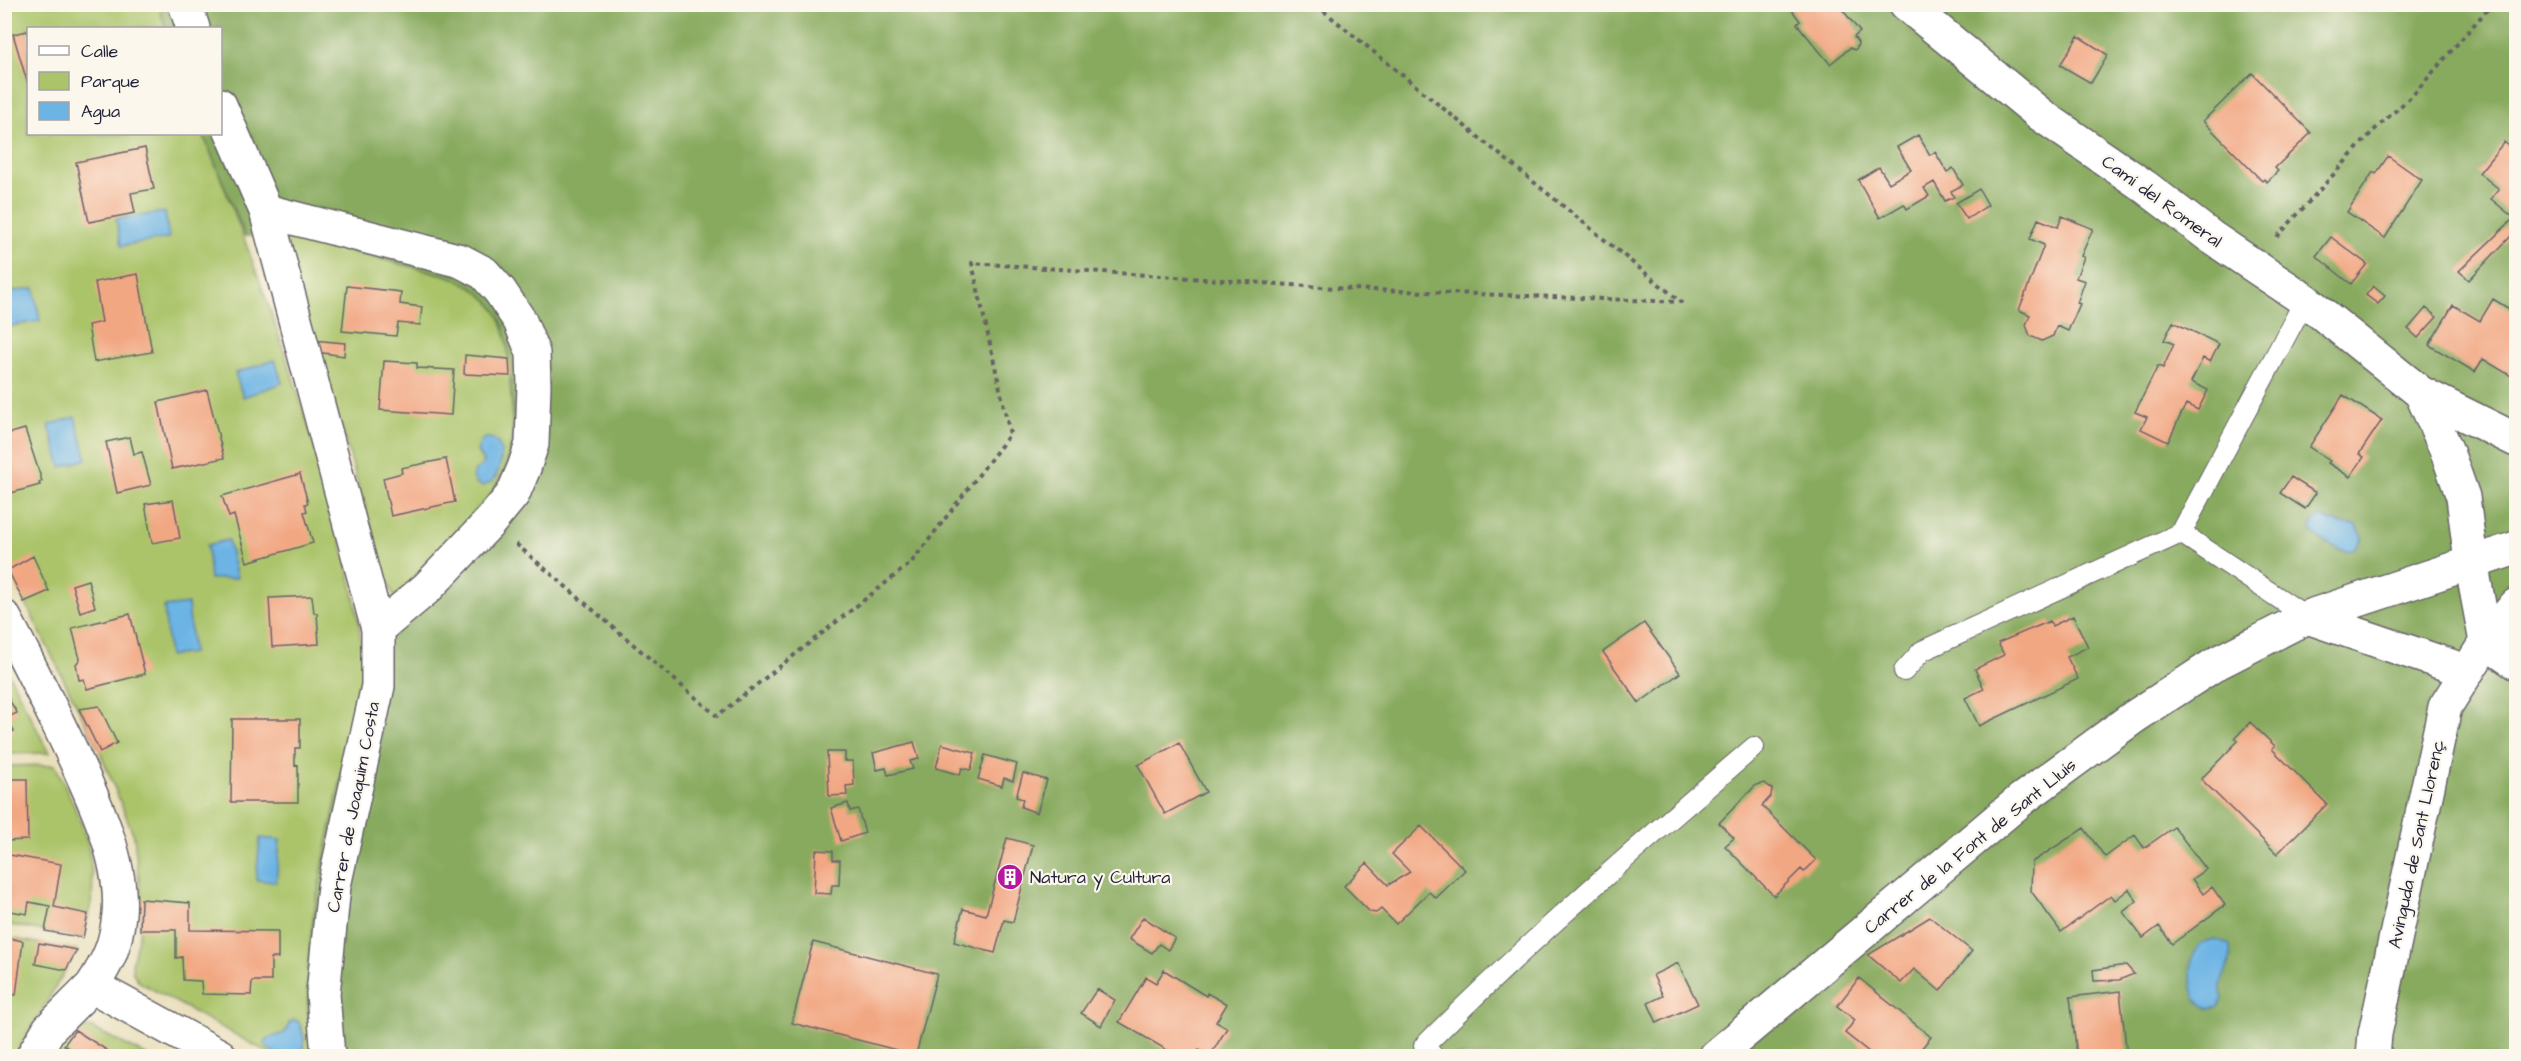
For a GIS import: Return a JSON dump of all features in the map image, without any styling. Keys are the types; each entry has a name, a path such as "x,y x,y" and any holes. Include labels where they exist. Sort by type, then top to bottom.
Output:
{"street":[{"path":"185,4 193,27"},
{"name":"Camí del Romeral","path":"1906,4 2041,115 2304,300 2421,393 2517,440"},
{"name":"Carrer de Joaquim Costa","path":"222,110 266,211 378,629 378,686 334,886 323,994 328,1056"},
{"path":"266,211 461,261 483,273 500,291 520,321 532,353 532,444 513,494 490,522 427,588 378,629"},
{"name":"Camí del Romeral","path":"2421,393 2446,449 2463,497 2472,562"},
{"path":"2517,548 2472,562 2486,642 2517,663"},
{"name":"Carrer de la Font de Sant Lluís","path":"1716,1056 2022,799 2134,717 2217,663 2307,617 2472,562"},
{"name":"Avinguda de Sant Llorenç","path":"2373,1056 2378,1022 2445,707 2486,642 2517,605"},
{"path":"4,617 32,669 100,813 115,868 119,913 111,957 93,986 49,1029 33,1056"},
{"path":"2307,617 2466,671"},
{"path":"93,986 220,1056"}],"lane":[{"path":"1904,671 1922,651 2181,532 2304,300"},
{"path":"2181,532 2307,617"},
{"path":"1433,1056 1424,1046 1479,991 1604,876 1754,747"}],"path":[{"path":"490,522 717,716 911,563 1010,434 972,263 1350,289 1681,302 1315,4"},
{"path":"2246,260 2276,238 2372,132 2413,95 2492,4"}],"green space":[{"path":"4,5 159,5 168,27 27,27 27,135 203,135 237,219 298,392 350,574 359,622 363,671 314,914 312,1050 309,1056 274,1056 139,982 133,973 132,963 140,930 141,899 134,836 100,752 5,562"},
{"path":"158,5 2516,5 2516,1056 313,1056 308,1022 307,989 313,921 359,686 378,633 396,597 486,501 506,466 513,429 508,350 496,310 478,291 449,276 280,234 245,236 203,135 222,135 222,27 166,27"},
{"path":"280,234 449,276 464,282 485,297 500,316 508,337 513,434 506,466 491,494 395,598 385,577 348,449"},
{"path":"5,666 49,753 5,754"},
{"path":"55,765 83,828 91,862 92,897 83,938 5,924 4,766"},
{"path":"4,937 77,950 15,1056 5,1056"},
{"path":"90,1027 148,1056 49,1056 70,1032"}],"water":[{"path":"165,212 169,238 121,246 116,219"},
{"path":"34,288 40,321 5,327 5,293"},
{"path":"275,360 282,383 243,397 235,373"},
{"path":"75,417 87,459 61,467 49,425"},
{"path":"485,438 497,443 501,456 495,477 491,482 482,486 476,483 473,477 475,471 484,463 477,451 481,441"},
{"path":"2321,517 2341,524 2356,525 2363,537 2360,543 2354,550 2346,551 2315,536 2311,531 2312,524 2314,520"},
{"path":"228,540 237,578 210,579 207,545"},
{"path":"188,604 193,653 169,656 164,607"},
{"path":"260,838 280,840 276,882 256,880"},
{"path":"2215,939 2229,944 2231,953 2221,984 2223,999 2218,1007 2209,1009 2196,1000 2192,989 2191,969 2197,948 2203,942"},
{"path":"294,1020 299,1022 304,1037 304,1056 272,1052 265,1044 267,1039 284,1033 289,1023"}],"building":[{"path":"1820,4 1838,4 1860,32 1854,37 1858,43 1857,48 1854,50 1850,48 1830,64 1797,24 1800,21 1791,9 1796,5 1816,5 1818,7"},
{"path":"27,31 27,82 13,34"},
{"path":"2078,36 2108,55 2091,83 2060,65"},
{"path":"2252,73 2311,133 2275,168 2278,171 2267,182 2264,179 2262,181 2203,121"},
{"path":"1918,135 1930,155 1935,152 1947,172 1953,168 1963,185 1951,191 1954,197 1945,201 1934,182 1924,188 1929,196 1907,209 1904,204 1880,218 1858,180 1879,167 1889,183 1911,170 1897,147"},
{"path":"2504,142 2516,153 2516,175 2513,180 2516,183 2516,236 2514,233 2469,280 2459,271 2514,218 2491,199 2499,189 2479,173"},
{"path":"145,148 154,189 131,193 135,213 89,222 76,162"},
{"path":"2388,156 2422,180 2385,238 2347,212 2373,172 2376,174"},
{"path":"1979,189 1988,205 1967,219 1956,203"},
{"path":"2062,216 2093,229 2081,256 2084,257 2076,278 2085,281 2077,303 2080,304 2068,331 2057,326 2053,336 2042,341 2030,336 2026,325 2030,315 2019,310 2044,245 2030,239 2038,219 2058,227"},
{"path":"2331,237 2367,264 2351,284 2316,256"},
{"path":"138,274 152,352 94,362 88,325 102,322 95,282"},
{"path":"347,286 401,292 400,304 422,307 420,325 398,323 396,336 342,331"},
{"path":"2373,286 2385,296 2378,304 2366,295"},
{"path":"2493,299 2516,313 2516,379 2483,359 2475,372 2429,345 2453,305 2480,321"},
{"path":"2426,308 2437,317 2418,338 2408,329"},
{"path":"2173,322 2219,344 2210,362 2203,358 2191,382 2208,390 2198,410 2186,404 2168,442 2141,429 2147,417 2135,412 2158,366 2163,368 2174,344 2164,340"},
{"path":"312,340 345,343 344,356 316,352"},
{"path":"465,355 509,359 510,376 464,374"},
{"path":"384,361 417,363 417,368 454,370 451,415 380,410"},
{"path":"207,390 224,458 172,469 158,402"},
{"path":"2343,395 2382,420 2359,454 2364,457 2350,477 2309,447"},
{"path":"25,429 42,481 39,482 40,485 4,495 4,435"},
{"path":"130,437 134,454 142,452 151,485 117,493 106,442"},
{"path":"446,459 455,502 391,516 383,478 402,473 401,468"},
{"path":"300,474 308,503 305,504 307,511 304,512 313,543 247,562 234,515 229,517 222,496"},
{"path":"2291,477 2316,493 2305,509 2280,493"},
{"path":"173,500 180,538 152,543 145,504"},
{"path":"33,556 49,591 24,602 8,570"},
{"path":"88,580 95,607 80,612 72,585"},
{"path":"312,596 314,613 317,613 319,644 272,647 269,598"},
{"path":"130,614 145,674 87,689 84,679 79,680 76,664 80,659 72,628"},
{"path":"2073,616 2088,647 2067,657 2078,679 1979,726 1965,698 1984,689 1975,669 2004,655 1998,643 2050,621 2052,626"},
{"path":"1644,623 1680,673 1639,703 1603,652"},
{"path":"4,691 17,713 6,718 14,731 4,736"},
{"path":"99,706 117,743 100,752 79,709"},
{"path":"232,719 300,719 300,748 295,748 295,766 298,765 298,802 231,802"},
{"path":"2250,722 2275,746 2272,749 2327,804 2277,854 2201,779 2238,741 2235,738"},
{"path":"914,742 919,759 910,761 913,769 888,775 886,768 877,770 873,753"},
{"path":"1179,743 1206,792 1165,814 1138,765"},
{"path":"942,744 975,753 971,770 962,768 960,775 936,768"},
{"path":"827,752 845,752 845,761 853,761 854,785 846,786 847,795 829,796"},
{"path":"985,755 1017,764 1013,781 1004,778 1002,786 978,779"},
{"path":"1023,773 1047,780 1037,813 1021,807 1023,799 1016,797"},
{"path":"4,779 27,779 28,840 4,841"},
{"path":"1765,783 1772,789 1771,796 1762,806 1816,860 1804,872 1801,869 1774,896 1725,846 1734,838 1719,823 1756,785"},
{"path":"848,803 850,811 858,809 865,833 841,841 831,808"},
{"path":"1421,826 1465,870 1436,898 1429,892 1396,924 1381,909 1376,913 1370,912 1344,886 1367,863 1388,885 1410,872 1392,854"},
{"path":"2174,827 2206,869 2192,879 2203,894 2212,887 2225,905 2172,944 2159,926 2143,938 2123,912 2137,901 2129,889 2115,900 2111,895 2061,932 2031,891 2032,862 2084,828 2105,857 2135,835 2144,848"},
{"name":"Natura y Cultura","path":"1007,838 1033,845 1013,922 1004,920 995,953 954,942 963,909 986,915"},
{"path":"816,850 833,851 833,860 840,860 839,885 832,885 831,894 814,893"},
{"path":"4,854 61,864 54,907 88,914 83,938 45,931 50,906 29,902 27,914 4,910"},
{"path":"141,899 190,903 190,930 278,931 278,958 271,958 271,981 252,981 251,995 202,994 201,981 183,980 182,957 176,958 176,930 140,930"},
{"path":"1143,917 1175,938 1168,950 1159,944 1152,953 1129,939"},
{"path":"1930,917 1972,951 1940,991 1914,969 1901,983 1868,955"},
{"path":"4,937 23,941 16,995 4,993"},
{"path":"813,942 937,974 916,1055 792,1023"},
{"path":"39,943 77,950 66,970 35,964"},
{"path":"1678,963 1698,1004 1657,1023 1648,1003 1663,996 1653,975"},
{"path":"2126,965 2134,974 2119,980 2094,981 2093,970"},
{"path":"1164,970 1206,996 1207,993 1227,1004 1216,1022 1227,1028 1210,1056 1199,1050 1195,1056 1177,1056 1119,1022 1146,977 1156,983"},
{"path":"1859,978 1931,1037 1915,1056 1874,1056 1845,1033 1855,1020 1837,1006"},
{"path":"1097,989 1115,1000 1101,1026 1081,1013"},
{"path":"2120,991 2127,1056 2077,1056 2070,997"},
{"path":"75,1030 116,1056 69,1056 72,1050 64,1045"}],"place":[{"name":"Natura y Cultura","path":"1010,877"}]}
